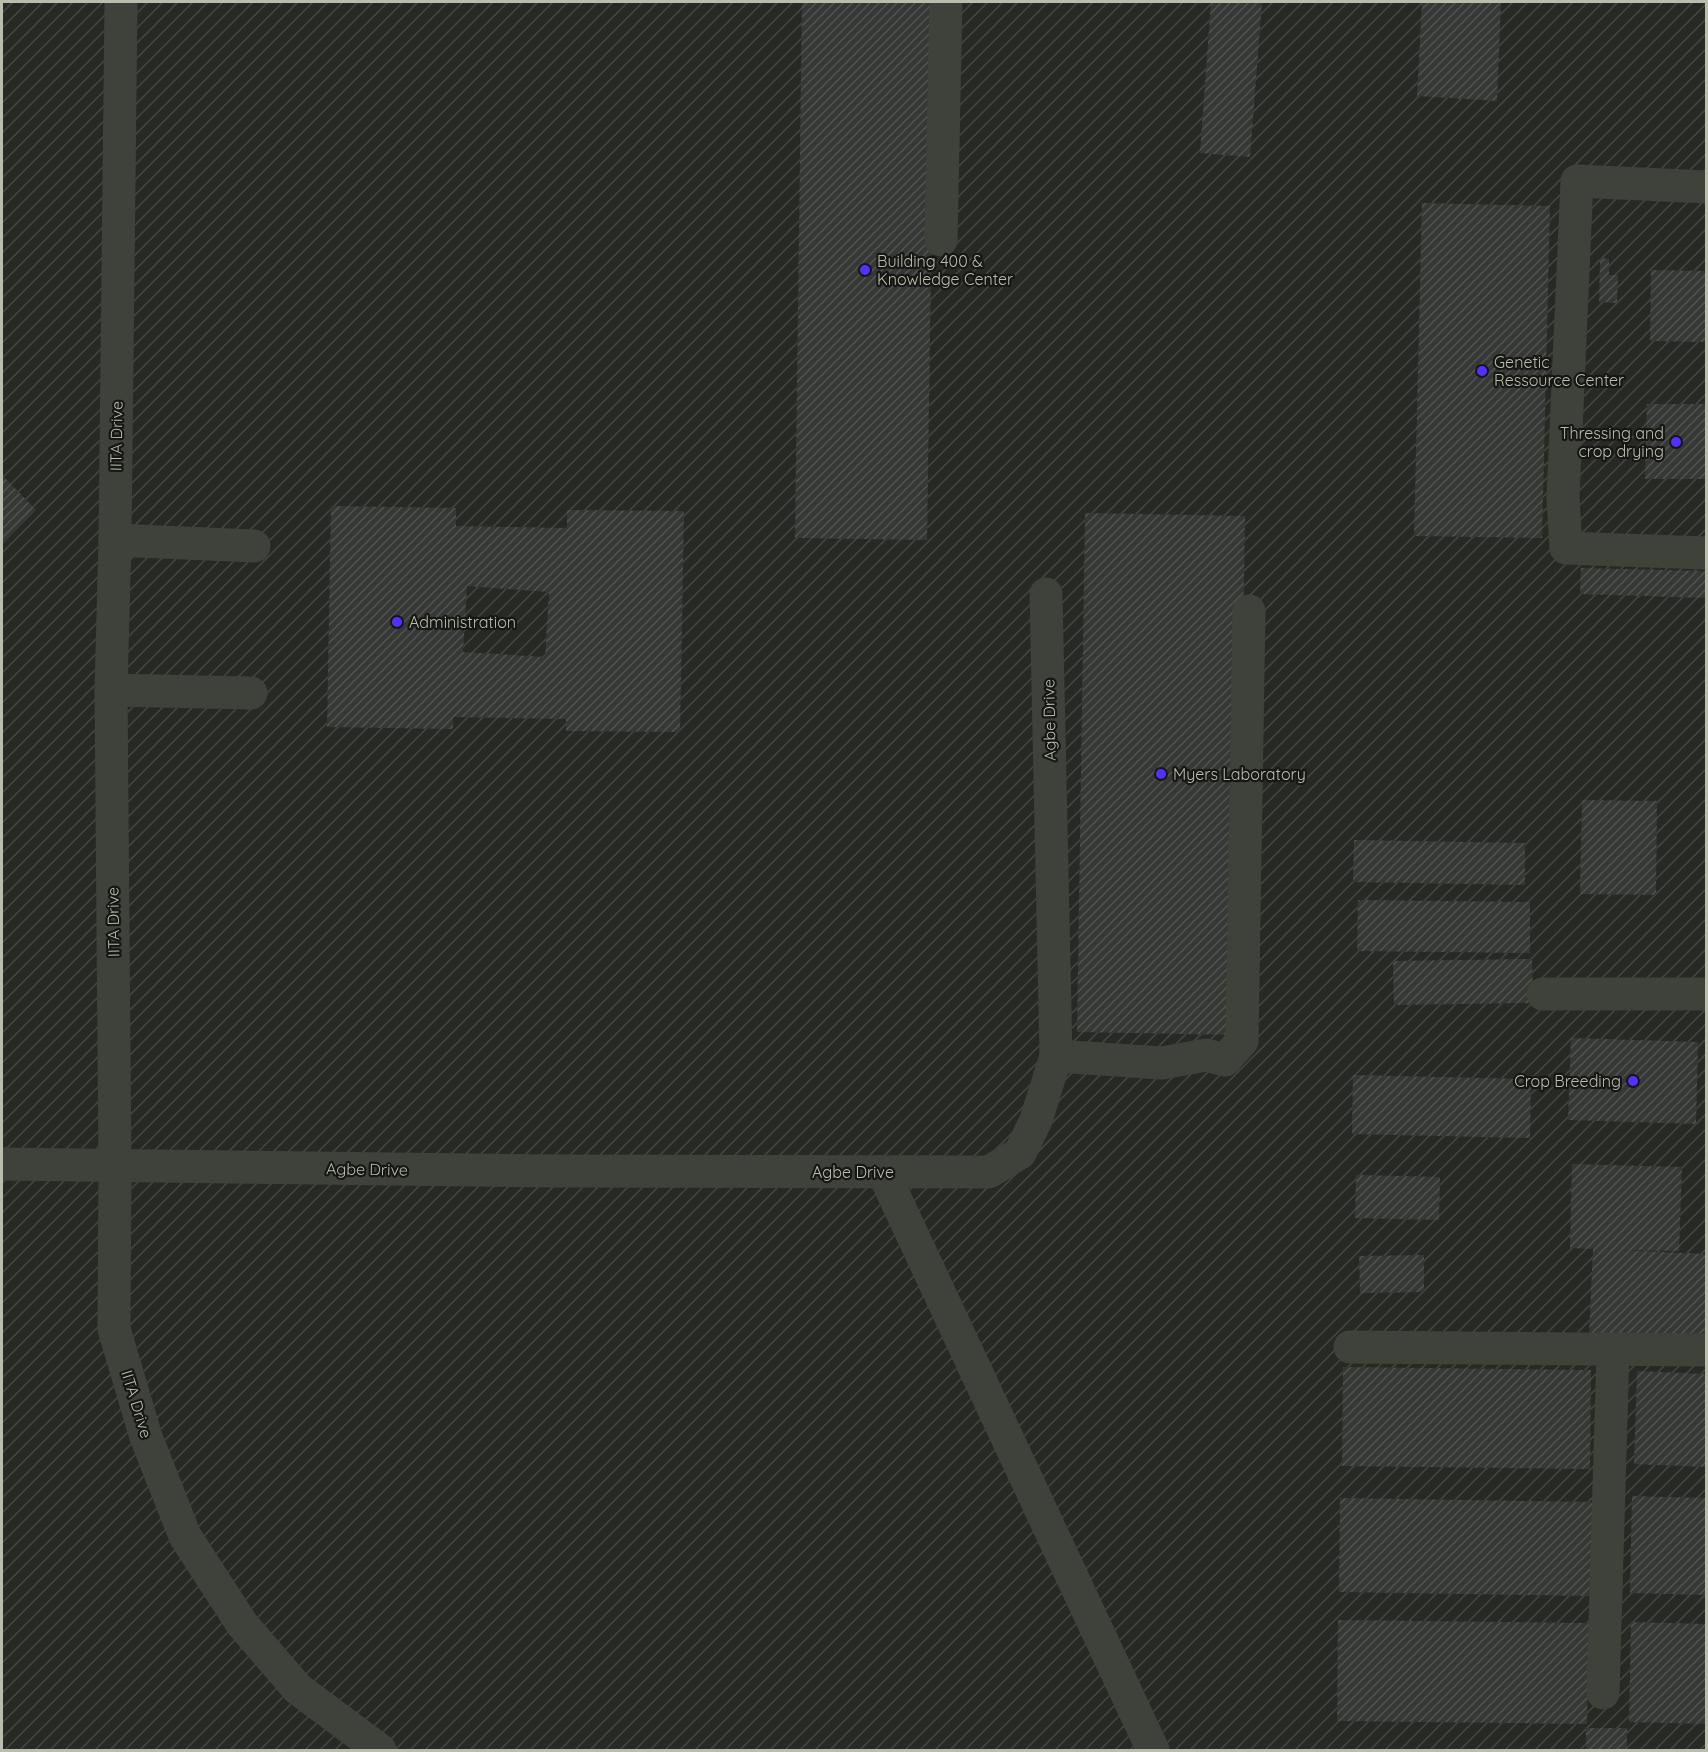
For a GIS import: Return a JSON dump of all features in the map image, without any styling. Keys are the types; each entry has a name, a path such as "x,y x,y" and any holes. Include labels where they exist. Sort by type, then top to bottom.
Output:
{"street":[{"name":"IITA Drive","path":"121,2 115,540 111,690 114,1329 146,1437 184,1536 242,1624 298,1689 380,1750"},
{"path":"941,240 946,2"},
{"path":"1707,187 1577,181 1563,498 1566,548 1707,553"},
{"path":"115,540 254,546"},
{"name":"Agbe Drive","path":"2,1164 557,1171 989,1172 1020,1153 1036,1120 1056,1056 1046,594"},
{"path":"1056,1056 1162,1063 1206,1055 1225,1060 1242,1041 1249,611"},
{"path":"111,690 250,693"},
{"path":"1544,994 1707,994"},
{"path":"883,1172 1153,1750"},
{"path":"1350,1347 1707,1350"},
{"path":"1603,1693 1613,1350"}],"shaded area":[{"path":"2,2 1706,2 1706,1750 2,1750"}],"building":[{"name":"Building 400 & Knowledge Center","path":"802,2 935,2 927,540 795,538"},
{"path":"1211,2 1262,2 1250,157 1200,153"},
{"path":"1422,2 1501,2 1497,101 1417,96"},
{"name":"Genetic Ressource Center","path":"1422,203 1550,206 1542,538 1414,536"},
{"path":"1600,258 1609,259 1609,275 1618,275 1617,303 1599,302"},
{"path":"1651,270 1706,271 1706,342 1650,341"},
{"name":"Thressing and crop drying","path":"1647,404 1706,404 1706,479 1645,479"},
{"path":"2,475 36,510 2,545"},
{"name":"Administration","path":"331,506 456,508 456,526 567,528 567,510 684,511 680,732 566,731 566,719 453,717 453,729 327,727","holes":["467,586 549,592 545,657 463,652"]},
{"name":"Myers Laboratory","path":"1085,513 1245,516 1237,1035 1077,1032"},
{"path":"1581,568 1706,571 1706,598 1580,594"},
{"path":"1582,800 1657,801 1656,895 1580,894"},
{"path":"1354,840 1525,843 1525,885 1353,882"},
{"path":"1358,900 1530,902 1530,953 1357,951"},
{"path":"1532,959 1533,1003 1394,1005 1393,961"},
{"name":"Crop Breeding","path":"1571,1038 1698,1042 1696,1124 1568,1120"},
{"path":"1353,1075 1531,1079 1530,1138 1352,1134"},
{"path":"1572,1164 1682,1167 1679,1251 1619,1250 1706,1254 1706,1339 1589,1334 1593,1249 1570,1248"},
{"path":"1356,1175 1440,1177 1439,1220 1355,1218"},
{"path":"1424,1255 1424,1292 1360,1293 1359,1256"},
{"path":"1343,1367 1591,1370 1590,1469 1342,1466"},
{"path":"1637,1371 1706,1374 1706,1467 1634,1464"},
{"path":"1632,1496 1706,1498 1706,1595 1630,1593"},
{"path":"1340,1498 1593,1502 1592,1596 1339,1592"},
{"path":"1338,1620 1589,1623 1587,1724 1337,1721"},
{"path":"1631,1622 1706,1624 1706,1724 1629,1722"},
{"path":"1586,1728 1627,1728 1627,1750 1586,1750"}],"place":[{"name":"Building 400 & Knowledge Center","path":"865,270"},
{"name":"Genetic Ressource Center","path":"1482,371"},
{"name":"Thressing and crop drying","path":"1676,442"},
{"name":"Administration","path":"397,622"},
{"name":"Myers Laboratory","path":"1161,774"},
{"name":"Crop Breeding","path":"1633,1081"}]}
